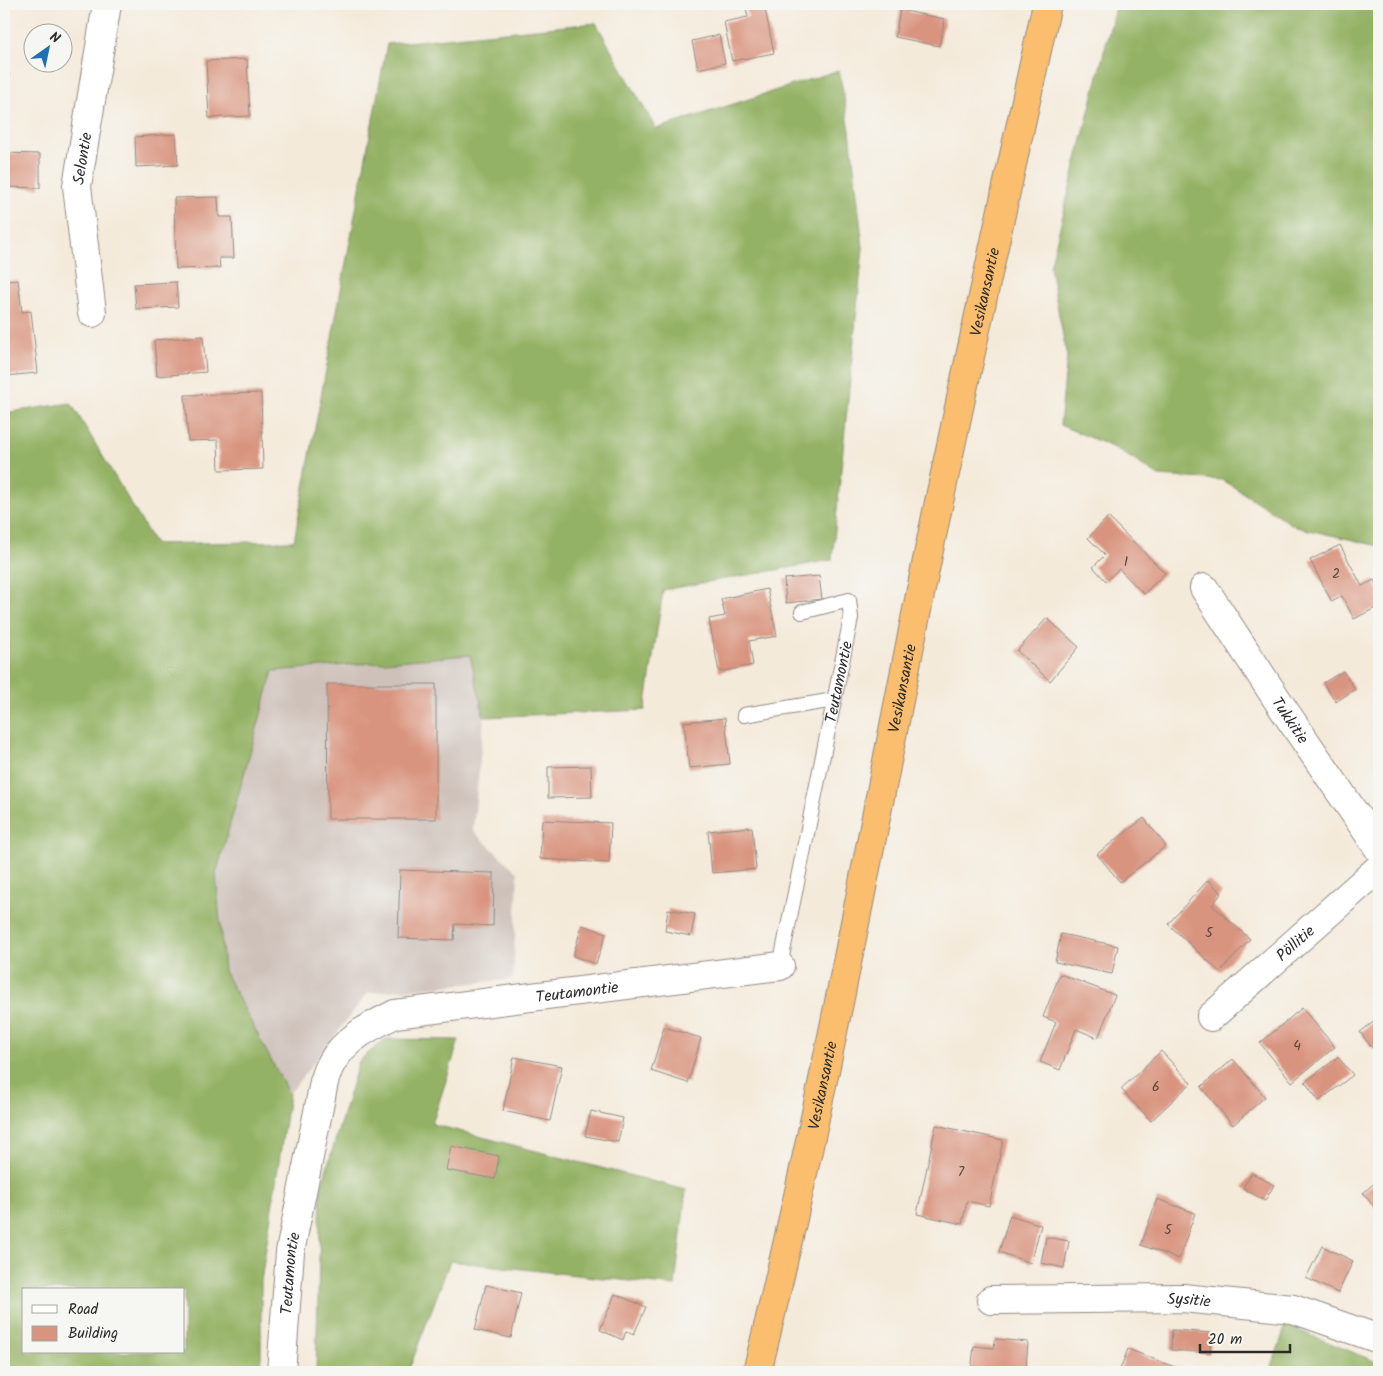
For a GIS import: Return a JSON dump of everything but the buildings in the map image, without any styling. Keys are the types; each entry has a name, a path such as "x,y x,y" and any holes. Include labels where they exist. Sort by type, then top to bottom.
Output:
{"highway":[{"name":"Vesikansantie","path":"757,1372 822,1090 928,556 1047,4"}],"street":[{"name":"Selontie","path":"92,313 77,186 107,4"},
{"name":"Tukkitie","path":"1204,588 1379,849"},
{"name":"Pöllitie","path":"1211,1017 1379,868"},
{"name":"Teutamontie","path":"280,1372 290,1252 324,1082 331,1064 343,1047 367,1028 394,1014 780,966"},
{"name":"Sysitie","path":"992,1300 1192,1299 1293,1309 1379,1339"}],"lane":[{"name":"Teutamontie","path":"780,966 851,618 848,600 802,612"},
{"path":"744,715 834,700"}],"shaded area":[{"path":"471,655 484,717 473,831 518,873 513,979 368,993 289,1094 224,971 216,874 273,671"}],"green space":[{"path":"1116,4 1379,4 1379,546 1296,527 1223,480 1159,476 1117,449 1060,425 1067,357 1050,267"},
{"path":"596,23 656,129 839,70 850,131 863,248 832,560 663,590 645,710 484,717 470,655 273,671 216,874 224,971 289,1094 261,1281 261,1372 4,1372 4,413 71,403 155,544 294,541 387,44"},
{"path":"385,1039 459,1040 432,1124 686,1190 675,1286 450,1261 408,1372 316,1372 321,1188 359,1061"},
{"path":"1286,1325 1379,1363 1379,1372 1270,1372"}]}
